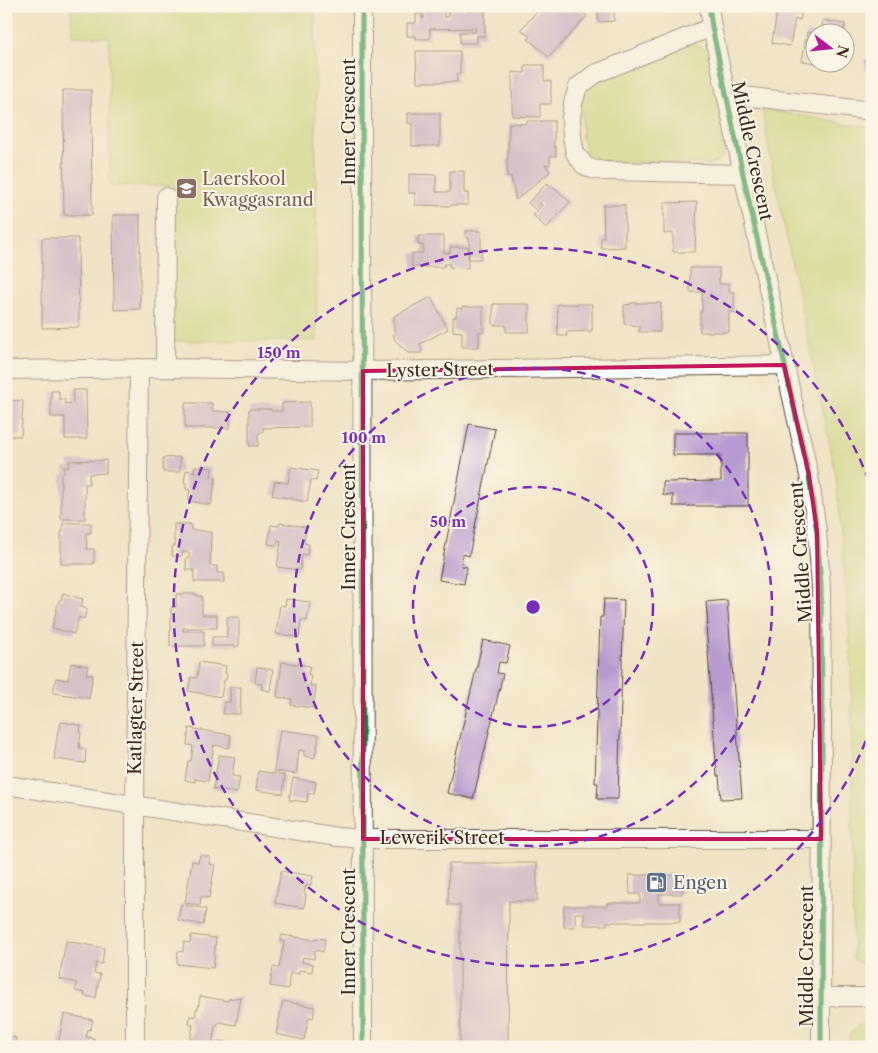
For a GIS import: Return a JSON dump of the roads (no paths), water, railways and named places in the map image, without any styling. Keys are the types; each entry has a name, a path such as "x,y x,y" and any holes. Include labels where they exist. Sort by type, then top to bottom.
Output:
{"street":[{"name":"Inner Crescent","path":"362,6 363,1047"},
{"name":"Middle Crescent","path":"709,6 742,174 809,475 817,531 820,587 822,719 821,1047"},
{"path":"712,27 595,74 578,87 571,118 575,153 584,166 604,171 742,174"},
{"path":"726,94 872,111"},
{"path":"165,368 166,197"},
{"name":"Lyster Street","path":"6,370 165,368 363,371 784,365"},
{"name":"Katlagter Street","path":"135,1047 139,368"},
{"name":"Lewerik Street","path":"6,785 338,837 821,839"},
{"path":"821,997 872,997"}],"place":[{"name":"Laerskool Kwaggasrand","path":"186,189"},
{"name":"Engen","path":"657,883"}]}
